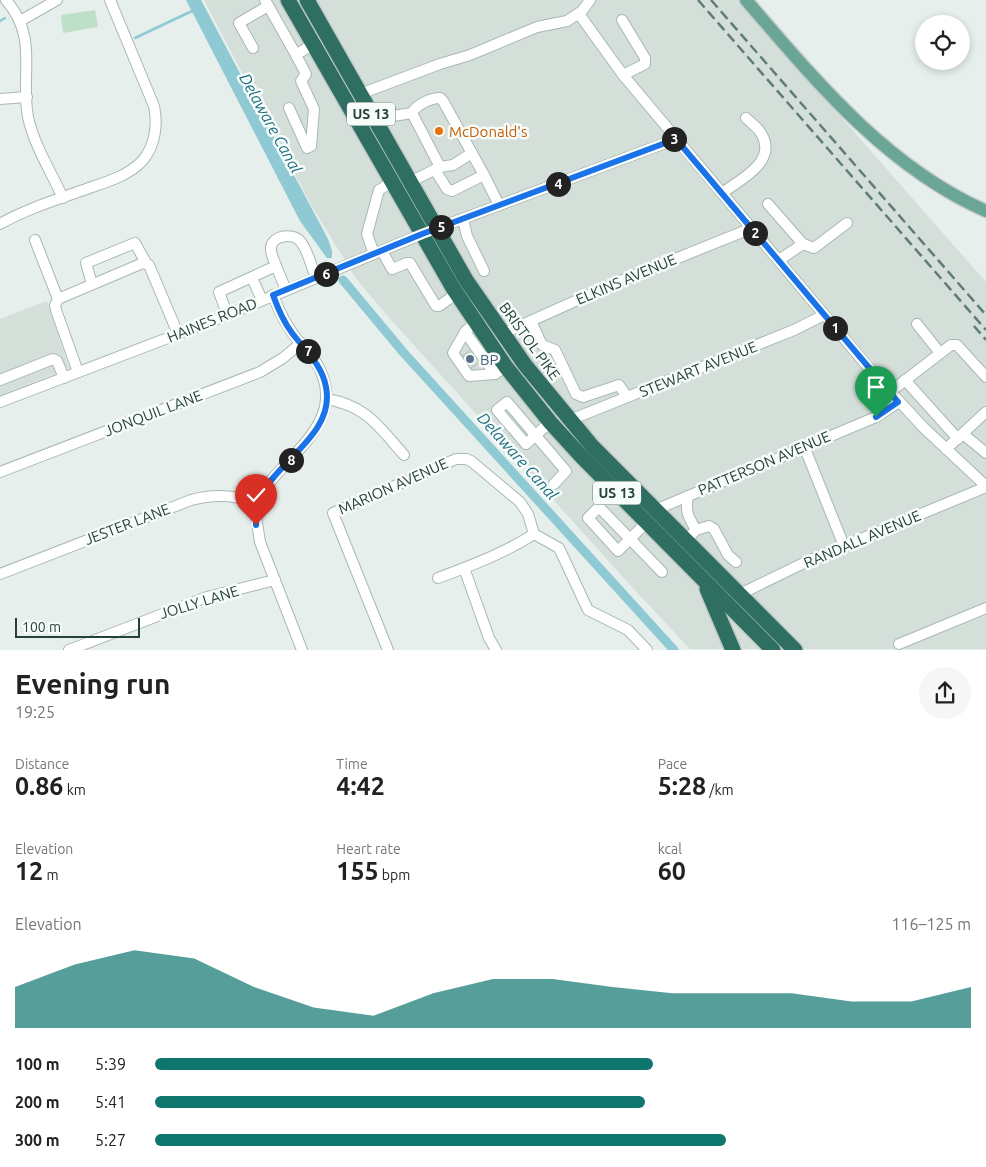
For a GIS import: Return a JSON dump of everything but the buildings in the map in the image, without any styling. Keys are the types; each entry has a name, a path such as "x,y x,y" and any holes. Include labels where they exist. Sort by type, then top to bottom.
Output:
{"highway":[{"name":"US 13","path":"288,0 456,294 470,328 501,370 586,462 773,650"},
{"name":"BRISTOL PIKE","path":"307,0 466,280 530,373 570,420 655,510 691,535 740,594 795,650"},
{"path":"701,578 734,650"}],"main road":[{"path":"746,0 836,102 874,138 933,181 986,211"}],"street":[{"path":"6,0 20,21 26,46 27,97 30,123 63,198"},
{"path":"20,21 57,0"},
{"path":"0,224 33,208 129,172 146,156 151,148 156,124 154,106 110,0"},
{"path":"360,94 470,55 537,27 566,21 579,14 590,0"},
{"path":"253,48 239,23 266,3 306,74 301,81 314,109 311,146 307,148 289,108"},
{"path":"579,14 623,75 898,402 986,486"},
{"path":"622,20 645,58 645,64 623,75"},
{"path":"296,55 314,44"},
{"path":"0,99 27,97"},
{"path":"374,119 412,113 415,108 434,98 440,98 499,205"},
{"path":"412,113 446,189 452,191 484,175"},
{"path":"722,193 756,168 762,162 766,151 761,133 746,118"},
{"name":"HAINES ROAD","path":"0,402 178,334 463,218 554,186 676,139"},
{"path":"410,182 438,168 452,165 472,153"},
{"path":"392,182 379,190 367,234 378,252 392,269 407,263 410,264 436,306 439,306 456,294"},
{"path":"768,204 803,244 814,248 847,223"},
{"path":"463,218 468,236 484,271"},
{"name":"ELKINS AVENUE","path":"502,334 612,284 752,228"},
{"path":"286,290 271,250 274,241 288,235 294,236 302,242 316,278"},
{"path":"35,240 58,299"},
{"path":"92,284 86,263 135,243 149,265 178,334"},
{"path":"778,260 803,244"},
{"path":"78,372 56,310 55,305 58,299 146,263"},
{"path":"228,314 219,292 276,266"},
{"path":"252,278 262,300"},
{"path":"273,295 282,318 321,371 327,399 325,412 314,432 268,484 258,502 256,516 258,534 302,650"},
{"name":"STEWART AVENUE","path":"570,420 794,330 824,314"},
{"path":"531,321 542,344 555,350 576,394 583,397 619,386 627,397"},
{"path":"917,324 940,353"},
{"path":"470,328 453,353 469,376 478,371 501,370"},
{"name":"JONQUIL LANE","path":"0,472 260,372 283,358 300,343"},
{"path":"458,344 465,353"},
{"path":"890,392 951,344 957,345 986,377"},
{"path":"0,380 53,359 57,361 64,378"},
{"path":"905,380 960,436 986,453"},
{"path":"327,399 339,401 365,413 404,455"},
{"name":"PATTERSON AVENUE","path":"655,510 876,417 898,402"},
{"path":"946,449 986,412"},
{"path":"550,422 535,435 566,471 554,484"},
{"path":"804,446 844,546"},
{"name":"MARION AVENUE","path":"388,650 332,513 456,459 466,459 471,461 520,502 528,514 534,534"},
{"name":"RANDALL AVENUE","path":"740,594 800,564 986,486"},
{"name":"JESTER LANE","path":"0,574 190,500 209,495 218,495 258,502"},
{"path":"688,496 686,508 691,535 709,526 714,529 728,555 736,562"},
{"path":"646,523 630,540 662,572"},
{"path":"438,578 523,541 534,534 560,548 588,610 628,630 647,650"},
{"path":"464,568 489,638 496,650"},
{"name":"JOLLY LANE","path":"69,650 207,597 275,580"},
{"path":"899,644 986,608"}],"shaded area":[{"path":"204,0 738,0 986,282 986,649 690,649 384,312 355,277 310,203"},
{"path":"47,301 69,368 0,395 0,319"}],"green space":[{"path":"95,10 98,27 63,33 61,15"}],"water":[{"path":"186,0 201,0 328,239 332,258 327,258 300,221"}],"waterway":[{"path":"135,38 192,11"},
{"path":"0,21 5,18"},
{"name":"Delaware Canal","path":"343,280 403,352 674,650"}],"tunnel":[{"path":"465,353 475,367"}],"railway":[{"path":"698,0 986,330"},
{"path":"711,0 986,315"},
{"path":"974,326 986,340"}],"place":[{"name":"McDonald's","path":"439,131"},
{"name":"BP","path":"470,359"}],"route":[{"path":"256,525 258,502 263,491 314,432 325,412 327,402 325,382 321,371 282,318 273,295 422,234 676,139 898,402 876,417"}]}
